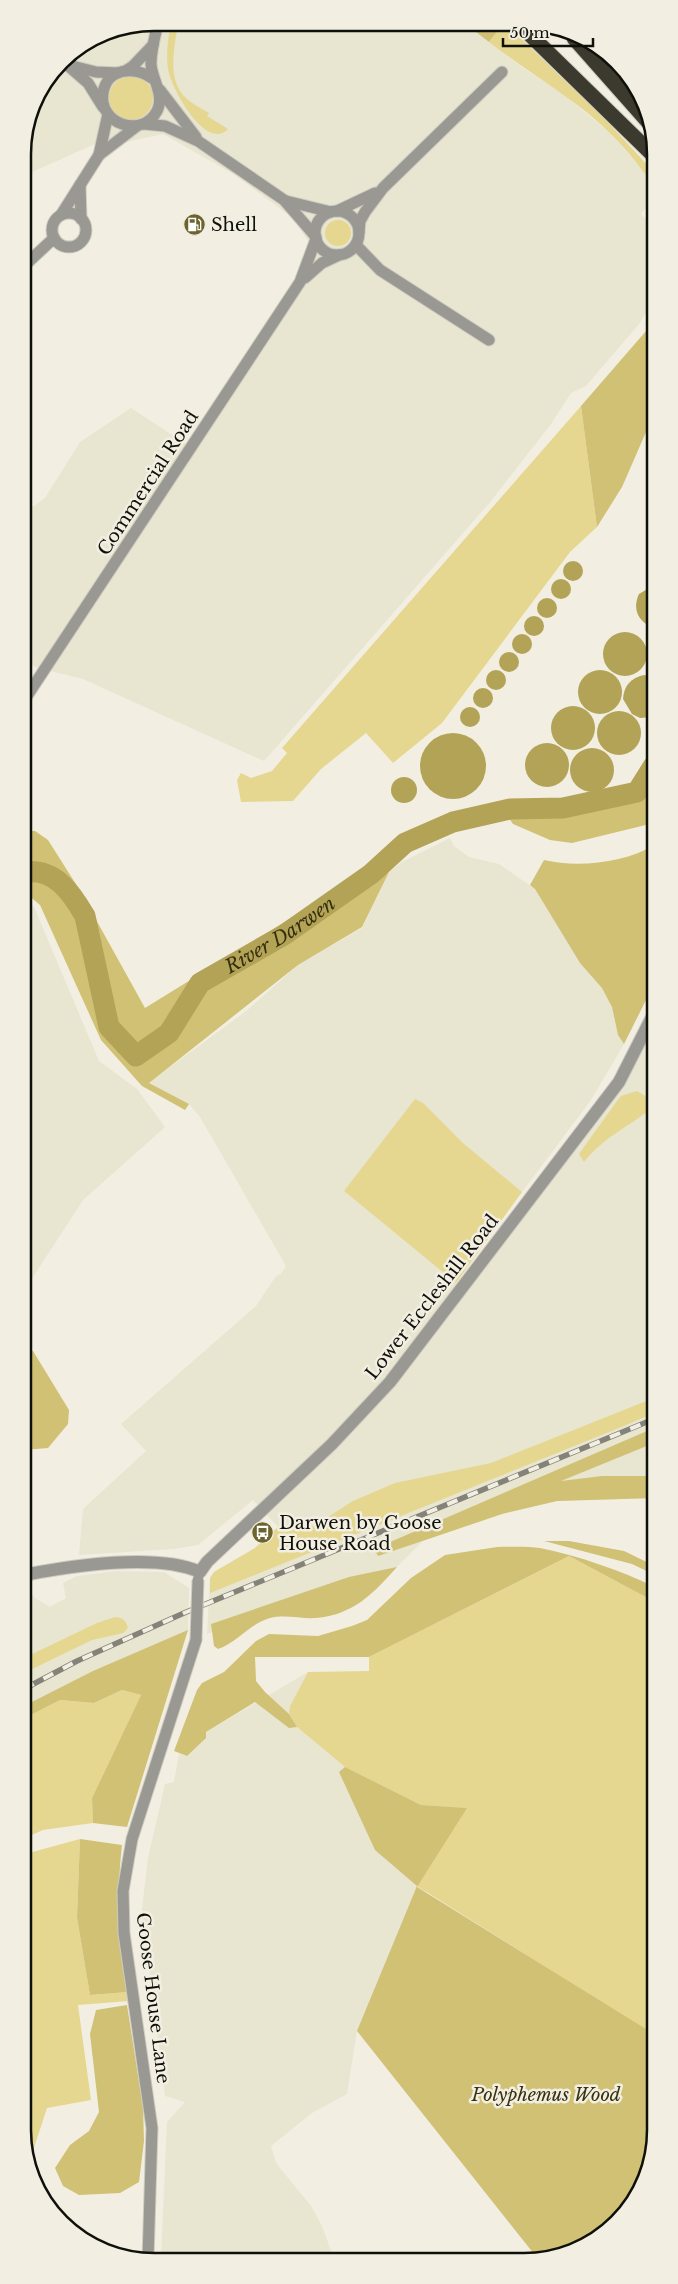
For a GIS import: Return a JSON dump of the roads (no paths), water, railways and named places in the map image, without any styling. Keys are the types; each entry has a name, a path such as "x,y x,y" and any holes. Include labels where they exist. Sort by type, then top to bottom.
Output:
{"highway":[{"path":"526,31 647,149"},
{"path":"581,46 638,111"}],"street":[{"path":"80,185 81,219 85,231 81,242 77,245 66,247 54,238 53,224 61,215 80,185 99,156 156,112 160,104 151,60 156,32"},
{"path":"99,156 107,113 103,94 106,85 122,71 133,66 153,45"},
{"path":"70,64 96,72 136,70 155,83 198,140"},
{"path":"68,66 88,84 107,113 120,124 165,126 198,140 284,200 324,250 330,253 343,254 356,246 360,221 383,188 502,72"},
{"path":"316,238 317,225 320,219 383,188"},
{"path":"284,200 350,215 359,232"},
{"path":"61,215 72,214 81,219"},
{"path":"32,259 54,238"},
{"name":"Commercial Road","path":"32,689 300,282 316,238"},
{"path":"356,246 380,270 489,340"},
{"name":"Commercial Road","path":"300,282 322,263 343,254"},
{"name":"Lower Eccleshill Road","path":"199,1576 207,1562 332,1444 390,1382 619,1082 647,1027"},
{"path":"31,1574 59,1568 144,1563 184,1566 199,1576"},
{"name":"Goose House Lane","path":"148,2252 152,2128 124,1933 123,1890 132,1839 196,1640 199,1576"}],"waterway":[{"name":"River Darwen","path":"32,872 45,874 53,878 68,890 80,907 85,916 109,1027 136,1056 169,1033 200,983 284,935 371,874 405,843 453,822 510,809 563,808 637,792 647,777"}],"railway":[{"path":"31,1685 77,1661 184,1613 646,1422"}],"place":[{"name":"Shell","path":"195,225"},
{"name":"Darwen by Goose House Road","path":"263,1533"}],"park label":[{"name":"Polyphemus Wood","path":"546,2095"}]}
